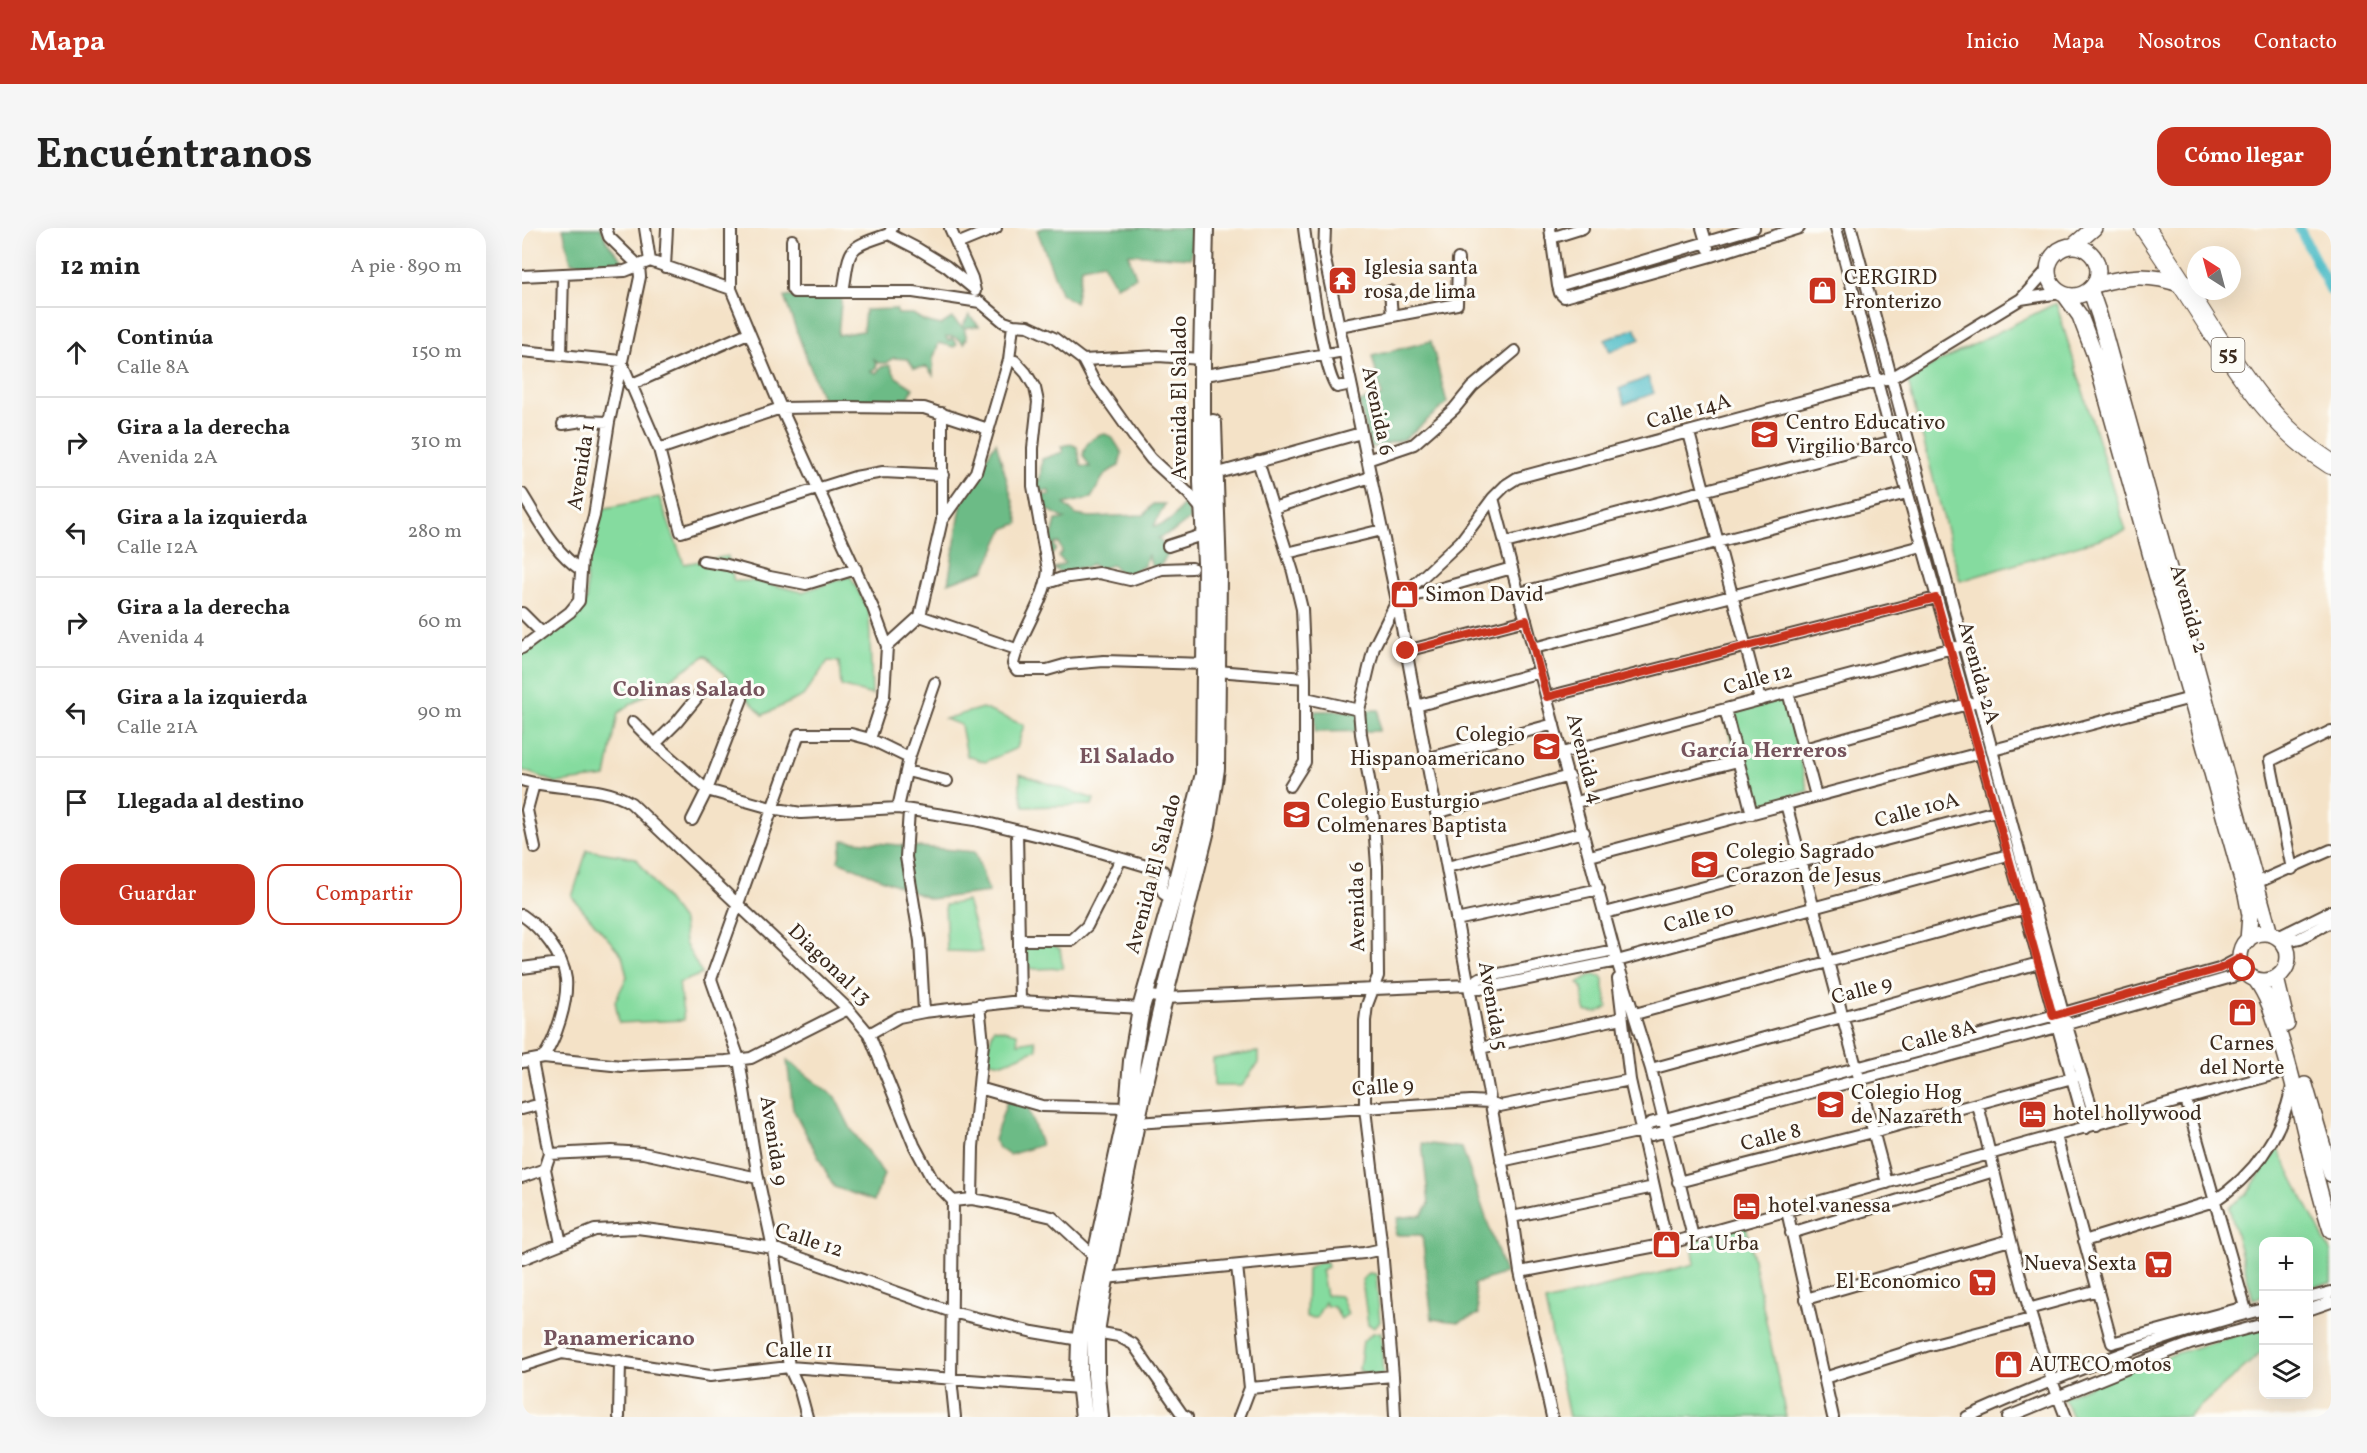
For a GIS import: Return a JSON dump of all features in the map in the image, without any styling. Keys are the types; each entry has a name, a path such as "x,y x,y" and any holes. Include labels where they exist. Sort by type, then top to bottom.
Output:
{"highway":[{"name":"55","path":"2145,228 2187,280"},
{"name":"55","path":"2159,228 2187,277"},
{"name":"55","path":"2200,300 2242,377 2266,408 2284,429 2311,452 2331,465"},
{"name":"55","path":"2202,300 2274,400 2293,421 2331,450"}],"main road":[{"name":"Avenida El Salado","path":"1084,1417 1080,1388 1080,1340 1096,1257 1207,826 1216,769 1204,513 1202,359 1205,228"},
{"name":"Avenida El Salado","path":"1100,1417 1096,1375 1096,1332 1132,1116 1132,1060 1143,1001 1204,774 1218,574 1211,374 1213,260 1216,228"}],"street":[{"path":"606,228 609,237 639,266"},
{"path":"645,228 650,261"},
{"path":"665,267 667,228"},
{"path":"730,228 732,289 748,333 856,569 887,646 884,696 870,739"},
{"path":"950,228 980,302 1004,322 1028,326 1054,338 1083,360 1094,381 1151,459 1188,493 1204,513"},
{"path":"957,244 996,228"},
{"path":"1583,228 1551,233 1558,286 1564,297 1711,256 1799,228"},
{"path":"1702,228 1711,256"},
{"path":"1558,286 1754,228"},
{"name":"Avenida 2A","path":"1836,228 1876,381 2023,909 2044,962"},
{"name":"Avenida 2A","path":"1851,228 1993,750 2044,962 2092,1126"},
{"path":"2094,228 2073,246 2059,251 2054,256 2048,269 2051,283 2063,294 2078,296 2092,287 2118,279 2150,276 2187,285"},
{"path":"1325,229 1304,231 1324,355 1334,386 1351,384"},
{"name":"Avenida 6","path":"1325,229 1323,247 1397,601 1374,647 1359,710 1372,796 1377,866 1378,976 1366,1005 1365,1109 1382,1249 1394,1376 1395,1417"},
{"path":"843,292 849,255 853,249 859,244 890,231 974,289"},
{"path":"792,240 792,289 794,292 914,292 980,302"},
{"path":"2073,246 2087,250 2097,262 2097,278 2092,287"},
{"path":"1339,326 1457,304 1458,259"},
{"path":"522,276 625,271 650,261 732,289"},
{"name":"Avenida 1","path":"522,648 570,612 579,602 580,570 594,516 609,422 640,277 639,266"},
{"name":"Calle 14A","path":"1397,601 1461,542 1493,498 1517,478 1893,377 2021,299 2048,269"},
{"path":"561,355 563,274"},
{"name":"Avenida 2","path":"2092,287 2256,883 2277,938"},
{"path":"1853,293 1868,288"},
{"path":"1390,291 1392,316"},
{"name":"Calle 14A","path":"2021,299 2063,294"},
{"name":"Avenida 2","path":"2063,294 2080,316 2094,353 2246,894 2250,915 2248,940"},
{"path":"942,520 976,472 1009,360 1013,325"},
{"path":"630,385 748,333"},
{"path":"522,351 621,361 659,450 681,532 855,477 883,472 943,475"},
{"path":"1211,374 1344,351"},
{"path":"1367,460 1414,444 1454,409 1472,387 1515,351"},
{"path":"1083,360 1158,356 1202,359"},
{"path":"1009,360 1015,361 1026,373 1035,388 1038,402 1032,486 1048,570 1047,582 1017,649 1013,664 1017,670 1047,670 1068,664 1104,662 1212,668 1305,678"},
{"path":"659,450 781,408 845,406 924,408 988,429"},
{"path":"887,646 920,616 942,520 942,413"},
{"path":"563,424 582,421 609,422"},
{"path":"1215,474 1361,433"},
{"path":"1689,433 1760,700"},
{"path":"1505,543 1893,441"},
{"path":"1258,461 1302,609 1306,698 1305,762 1290,786"},
{"path":"1273,508 1371,477"},
{"path":"1519,593 1907,493"},
{"path":"522,494 555,544 569,562 580,570"},
{"name":"Avenida 4","path":"1493,498 1615,955 1651,1069 1692,1237"},
{"path":"1287,553 1382,530"},
{"path":"1167,546 1205,534"},
{"path":"1534,648 1922,546"},
{"path":"702,561 806,584 856,569"},
{"path":"1047,582 1099,573 1130,579 1162,569 1192,568"},
{"path":"1397,601 1512,568"},
{"path":"1547,697 1936,598"},
{"name":"Avenida 5","path":"1397,601 1512,1217 1520,1272 1552,1417"},
{"path":"522,613 542,633"},
{"path":"920,616 1017,649"},
{"path":"1406,651 1526,620"},
{"name":"Calle 12","path":"1562,753 1965,645"},
{"path":"1416,706 1540,672"},
{"path":"924,1012 920,941 906,857 903,809 909,758 935,683"},
{"path":"655,744 704,689"},
{"path":"1788,692 1816,796"},
{"path":"1306,698 1359,710"},
{"path":"1993,750 2191,698"},
{"path":"692,820 707,790 742,699"},
{"path":"1804,748 1980,701"},
{"path":"1725,709 1752,813"},
{"path":"633,722 707,790 771,808 801,813 903,809 975,820 1076,845 1163,871 1161,888 1164,894 1172,899"},
{"path":"1426,759 1554,724"},
{"path":"2292,868 2270,761 2331,731"},
{"path":"738,904 799,734 851,734 870,739 909,758"},
{"path":"1590,856 1980,753"},
{"path":"1576,802 1738,761"},
{"path":"907,771 947,781"},
{"path":"1436,813 1569,776"},
{"path":"522,780 534,784 526,810 535,848"},
{"name":"Diagonal 13","path":"534,784 622,797 631,803 848,1009 869,1034 914,1145 932,1179 953,1201"},
{"path":"1786,804 1887,1183"},
{"name":"Calle 10A","path":"1605,913 1996,811"},
{"path":"1017,831 1016,877 1020,1001"},
{"path":"1447,867 1584,832"},
{"path":"2256,883 2331,850"},
{"name":"Calle 10","path":"869,1034 899,1017 1020,1001 1143,1001 1164,998 1469,985 1480,989 1814,907 2008,855"},
{"path":"1019,940 1072,940 1087,926 1121,859"},
{"path":"1456,920 1599,889"},
{"name":"Avenida 9","path":"738,904 711,979 739,1059 772,1248 789,1367 800,1391 807,1417"},
{"path":"1635,1014 2023,909"},
{"path":"2277,938 2331,911"},
{"path":"522,915 541,931 560,963 566,979 553,1044 532,1060"},
{"path":"2331,922 2300,938 2254,935 2244,945 2240,958 2264,991 2270,1007 2292,1075 2331,1230"},
{"path":"2251,976 2263,981 2276,978 2286,965 2288,957 2277,938"},
{"name":"Avenida 4","path":"1615,955 1630,1080 1667,1244"},
{"name":"Calle 8A","path":"2060,1020 2219,969 2240,958"},
{"name":"Calle 9","path":"1651,1069 2044,962"},
{"path":"522,968 560,963"},
{"name":"Calle 8A","path":"1501,1161 1642,1131 1650,1123 1665,1125 2060,1020 2251,976"},
{"path":"2276,978 2280,1004 2331,1174"},
{"path":"972,1199 973,1147 983,1043 979,1005"},
{"path":"532,1060 622,1066 751,1058 848,1009"},
{"path":"1480,1048 1622,1018"},
{"path":"532,1060 550,1154 545,1169 561,1243"},
{"path":"1520,1272 1667,1244 2186,1100 2292,1075"},
{"path":"2084,1240 2214,1201 2249,1175 2277,1134 2289,1104 2292,1075"},
{"name":"Calle 8","path":"1678,1182 1978,1105 2077,1077"},
{"name":"Calle 9","path":"979,1089 1042,1106 1132,1116 1365,1109 1470,1101 1490,1102 1500,1106 1630,1080"},
{"path":"2056,1136 2112,1343 2245,1307 2186,1100"},
{"path":"522,1109 541,1104"},
{"path":"1978,1105 2030,1314 2051,1380 2066,1417"},
{"path":"550,1154 612,1151 643,1153 758,1178"},
{"path":"522,1177 545,1169"},
{"path":"1791,1233 1994,1171"},
{"path":"1512,1217 1654,1187"},
{"path":"955,1417 951,1378 953,1201 972,1199 1052,1217 1096,1257"},
{"path":"1787,1211 1833,1417"},
{"name":"Calle 12","path":"522,1259 595,1230 637,1228 772,1248 952,1312 1033,1332 1080,1340"},
{"path":"1806,1299 2010,1240"},
{"path":"1105,1278 1237,1266 1382,1249"},
{"path":"1237,1266 1250,1388 1239,1417"},
{"path":"1824,1378 2030,1314 2098,1290"},
{"path":"2313,1297 2331,1292"},
{"path":"2313,1309 2331,1302"},
{"path":"1968,1417 2051,1380 2186,1332 2259,1310"},
{"path":"2008,1417 2057,1395 2190,1344 2259,1325"},
{"path":"1096,1332 1118,1336 1132,1344 1182,1414 1187,1417"},
{"name":"Calle 11","path":"522,1366 562,1353 710,1376 789,1367 1080,1388"},
{"path":"619,1417 620,1361"},
{"path":"1250,1388 1394,1376"}],"green space":[{"path":"563,228 601,228 607,242 629,268 571,262"},
{"path":"1045,228 1194,228 1191,258 1128,254 1136,277 1116,286 1103,263 1082,267 1075,303 1061,293 1037,230"},
{"path":"842,293 838,335 863,331 865,310 896,309 898,314 913,314 924,321 941,325 952,318 962,327 969,315 979,326 964,328 967,339 964,344 951,337 946,337 948,341 952,338 957,344 954,347 939,343 933,359 933,375 927,367 914,368 908,359 893,358 887,363 878,363 873,358 877,365 871,371 876,373 881,367 890,365 896,377 913,388 907,401 822,399 784,297"},
{"path":"2056,303 2126,531 1960,581 1907,378"},
{"path":"1431,341 1447,403 1405,439 1370,448 1359,402 1382,396 1372,356"},
{"path":"1105,434 1112,437 1122,453 1119,466 1104,476 1091,498 1064,504 1076,515 1090,517 1144,515 1153,504 1165,504 1154,526 1169,521 1184,502 1191,518 1174,531 1158,538 1170,552 1160,566 1152,567 1148,555 1144,566 1129,574 1122,574 1112,565 1099,569 1091,564 1086,568 1077,568 1073,576 1053,569 1065,563 1058,556 1062,552 1059,543 1053,544 1056,549 1049,559 1045,536 1052,536 1056,520 1065,519 1049,510 1039,515 1042,502 1040,495 1050,495 1049,491 1038,491 1035,480 1040,480 1042,459 1063,452 1061,446 1071,444 1077,447 1081,466 1090,467 1083,456 1085,448 1093,439"},
{"path":"996,442 1019,523 1004,529 985,570 948,583 963,495"},
{"path":"659,497 684,564 728,556 734,581 757,581 802,592 850,576 869,611 872,695 841,686 839,662 828,661 803,696 763,715 706,655 618,713 606,777 557,783 522,770 522,652 587,600 586,561 602,509"},
{"path":"1784,698 1808,791 1756,806 1723,717"},
{"path":"982,708 1024,725 1017,748 985,762 967,756 961,725 945,719"},
{"path":"1379,710 1379,731 1315,732 1315,711"},
{"path":"1020,774 1094,799 1092,805 1024,807 1020,792"},
{"path":"843,840 975,852 989,892 930,899 838,861"},
{"path":"587,850 636,858 683,922 685,943 702,974 679,983 684,1020 619,1023 615,1001 627,977 622,955 572,897"},
{"path":"967,901 982,952 947,951 945,905"},
{"path":"1024,941 1047,941 1060,949 1063,968 1023,967"},
{"path":"1595,975 1601,976 1604,980 1608,1007 1600,1012 1585,1011 1582,987 1578,983"},
{"path":"994,1028 1017,1033 1018,1043 1035,1040 1037,1049 1003,1063 984,1060"},
{"path":"1258,1052 1258,1063 1242,1086 1214,1086 1213,1059"},
{"path":"787,1060 835,1097 851,1129 884,1174 874,1201 834,1187 793,1109"},
{"path":"1007,1101 1028,1107 1041,1145 1009,1155 999,1148 994,1140"},
{"path":"1422,1143 1462,1148 1505,1273 1474,1284 1479,1314 1459,1322 1432,1319 1422,1235 1395,1235 1398,1218 1422,1215 1429,1204"},
{"path":"2277,1147 2331,1253 2331,1283 2313,1286 2313,1237 2259,1237 2259,1298 2253,1299 2229,1207 2247,1194"},
{"path":"1746,1225 1786,1417 1569,1417 1545,1302 1695,1264 1691,1238"},
{"path":"1318,1262 1327,1262 1328,1267 1321,1270 1326,1295 1341,1296 1348,1314 1341,1319 1334,1307 1327,1306 1325,1302 1316,1318 1306,1317 1307,1269"},
{"path":"1369,1273 1376,1274 1380,1322 1373,1327 1368,1324 1362,1280"},
{"path":"2259,1328 2259,1355 2188,1417 2072,1417 2063,1397 2138,1365"},
{"path":"1381,1332 1383,1375 1370,1376 1359,1370 1363,1341 1373,1333"}],"water":[{"path":"1635,328 1640,339 1610,352 1605,340"},
{"path":"1648,377 1654,393 1625,404 1619,389"}],"waterway":[{"path":"2299,228 2331,291"}],"place":[{"name":"Iglesia santa rosa,de lima","path":"1343,280"},
{"name":"CERGIRD Fronterizo","path":"1823,290"},
{"name":"Centro Educativo Virgilio Barco","path":"1765,435"},
{"name":"Simon David","path":"1404,595"},
{"name":"Colegio Hispanoamericano","path":"1546,747"},
{"name":"Colegio Eusturgio Colmenares Baptista","path":"1296,814"},
{"name":"Colegio Sagrado Corazon de Jesus","path":"1705,864"},
{"name":"Carnes del Norte","path":"2242,1013"},
{"name":"Colegio Hog de Nazareth","path":"1830,1105"},
{"name":"hotel hollywood","path":"2032,1114"},
{"name":"hotel vanessa","path":"1747,1206"},
{"name":"La Urba","path":"1667,1244"},
{"name":"Nueva Sexta","path":"2158,1264"},
{"name":"El Economico","path":"1982,1282"},
{"name":"AUTECO motos","path":"2008,1365"}],"district":[{"name":"Colinas Salado","path":"689,690"},
{"name":"García Herreros","path":"1764,751"},
{"name":"El Salado","path":"1127,757"},
{"name":"Panamericano","path":"619,1339"}],"route":[{"path":"1406,651 1526,620 1547,697 1936,598 2053,1016 2219,969 2240,958 2243,969"}]}
